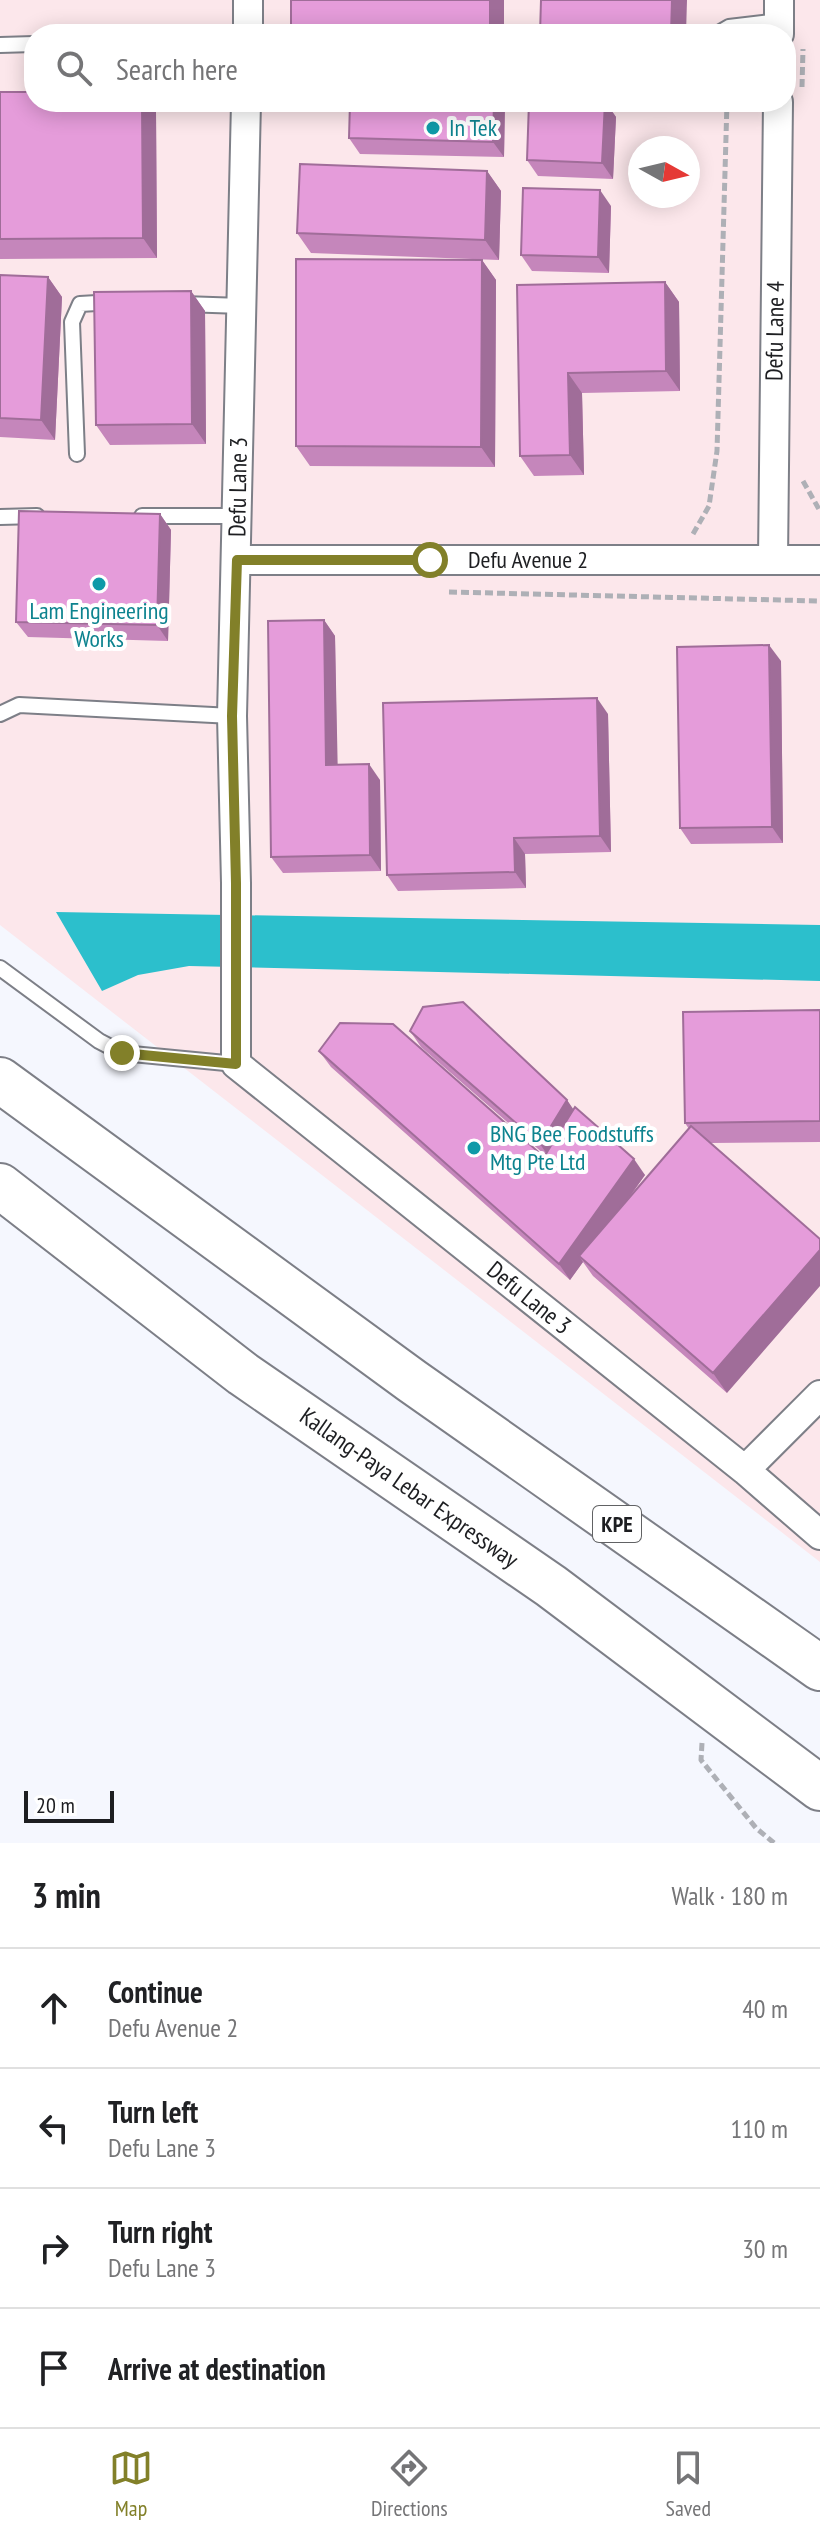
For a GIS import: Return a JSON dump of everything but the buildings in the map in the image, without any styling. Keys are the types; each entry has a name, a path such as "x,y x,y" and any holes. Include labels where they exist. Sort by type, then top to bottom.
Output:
{"highway":[{"name":"KPE","path":"0,1080 412,1381 820,1668"},
{"name":"Kallang-Paya Lebar Expressway","path":"0,1186 243,1374 551,1586 820,1788"},
{"path":"704,1702 820,1823"}],"street":[{"path":"248,0 248,24"},
{"name":"Defu Lane 3","path":"246,112 232,716 236,1064 745,1470 820,1535"},
{"name":"Defu Lane 4","path":"773,559 778,112"},
{"name":"Defu Avenue 2","path":"237,560 820,560"},
{"path":"745,1470 820,1395"}],"lane":[{"path":"746,24 779,18"},
{"path":"0,45 24,44"},
{"path":"77,454 72,322 80,304 132,303"},
{"path":"164,304 242,306"},
{"path":"0,517 52,516"},
{"path":"130,516 238,516"},
{"path":"0,714 19,705 232,716"},
{"path":"0,968 99,1041 122,1053 236,1064"}],"path":[{"path":"691,536 709,506 717,451 727,112"},
{"path":"444,592 820,601"},
{"path":"704,1702 701,1760 756,1828 774,1843"}],"shaded area":[{"path":"0,0 820,0 820,1562 0,925"}],"water":[{"path":"56,912 820,925 820,981 189,966 138,975 102,991"}],"place":[{"name":"In Tek","path":"433,128"},
{"name":"Lam Engineering Works","path":"99,584"},
{"name":"BNG Bee Foodstuffs Mtg Pte Ltd","path":"474,1148"}],"route":[{"path":"122,1053 236,1064 232,716 237,560 430,560"}]}
